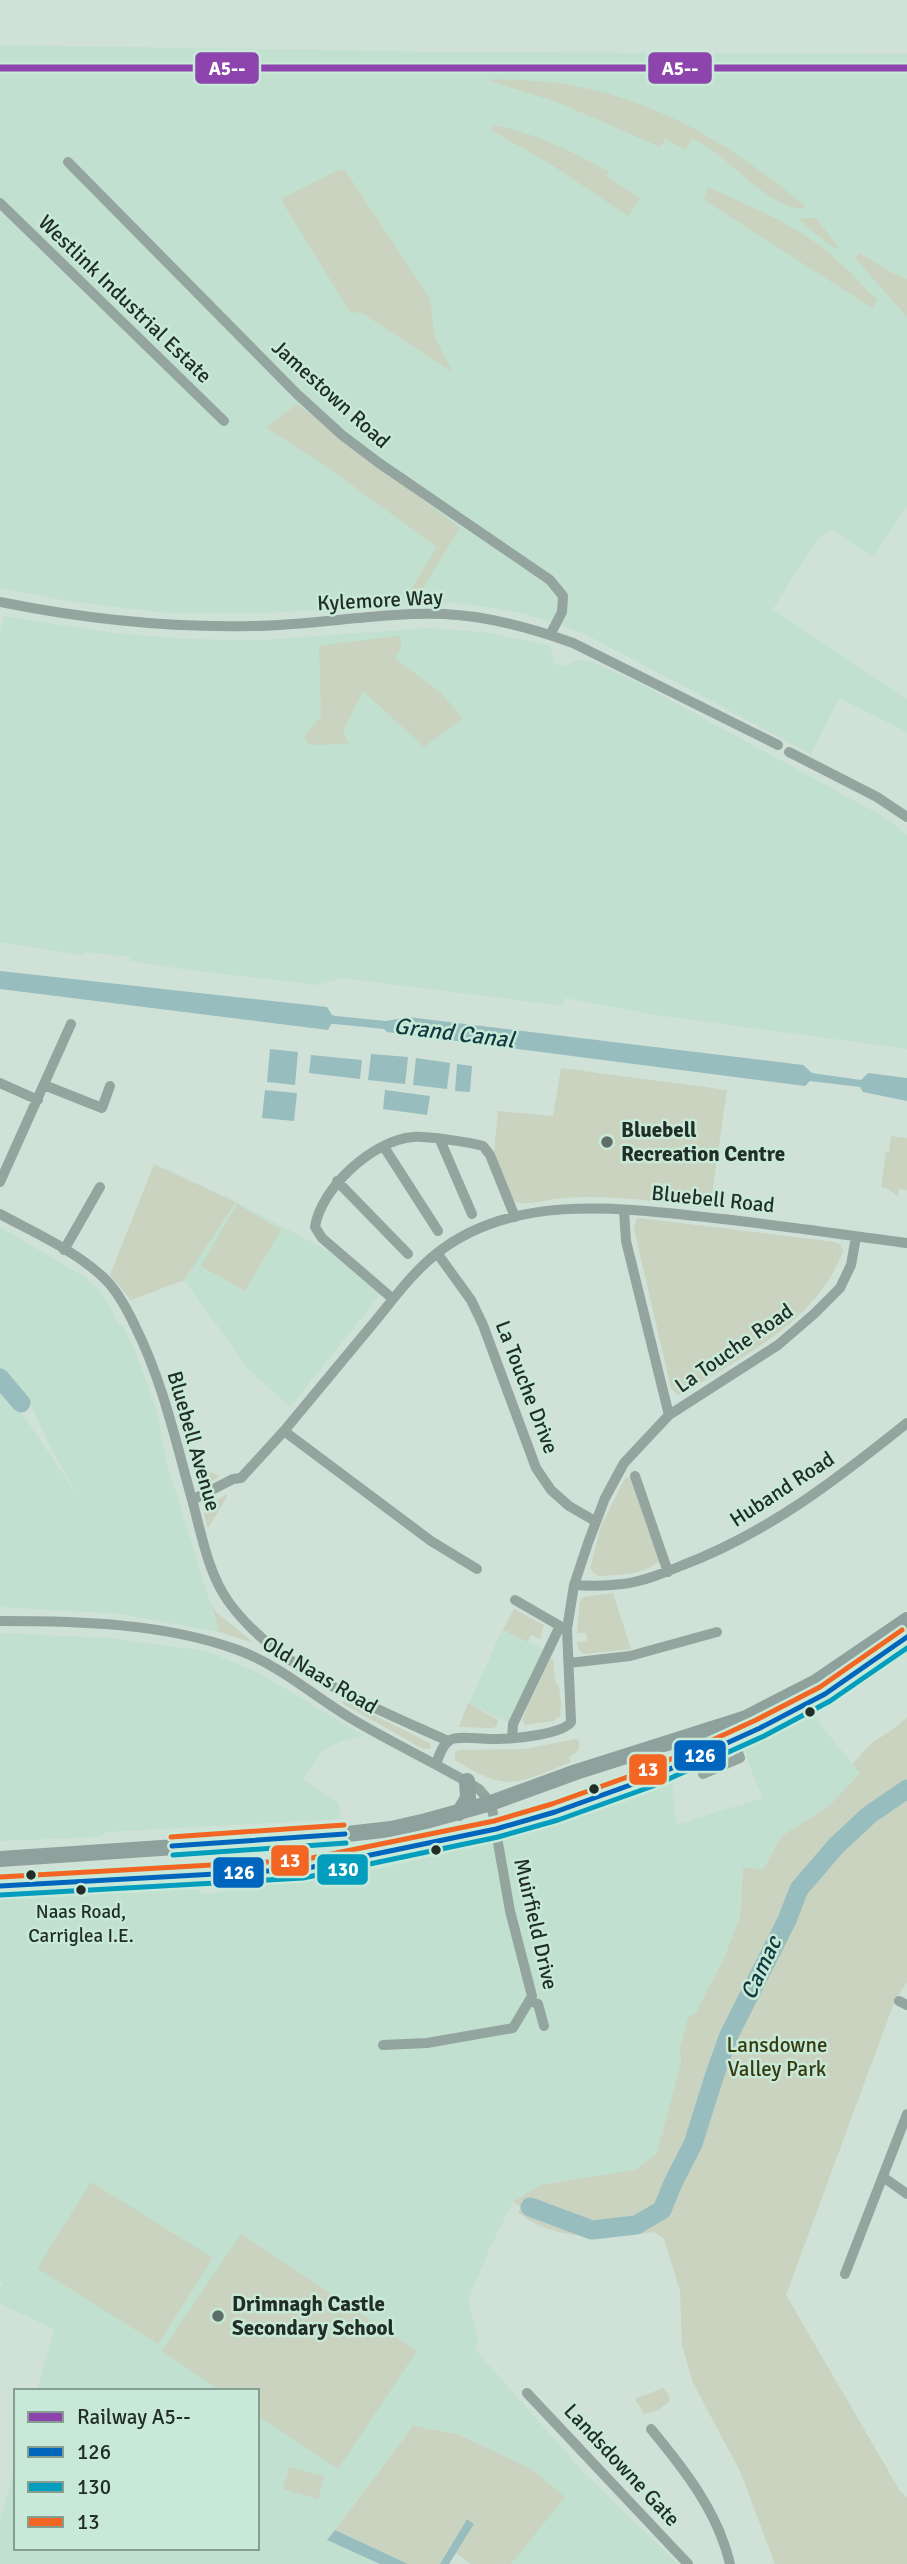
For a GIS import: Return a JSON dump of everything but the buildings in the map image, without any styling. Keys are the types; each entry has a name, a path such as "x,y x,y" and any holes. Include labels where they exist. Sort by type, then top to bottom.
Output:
{"main road":[{"path":"0,1859 321,1837 391,1829 459,1812 757,1713 825,1676 907,1620"},
{"path":"0,1886 303,1869 496,1829 555,1812 650,1778 780,1719 825,1694 907,1637"},
{"path":"459,1812 468,1798 467,1782"}],"street":[{"name":"Jamestown Road","path":"68,162 297,394 342,435 550,580 563,596 562,612 550,635"},
{"name":"Westlink Industrial Estate","path":"0,203 223,421"},
{"name":"Kylemore Way","path":"0,602 122,622 207,626 286,625 393,615 446,614 492,620 550,635 586,649 778,745"},
{"path":"789,752 877,797 907,817"},
{"path":"0,1182 71,1024"},
{"path":"0,1083 38,1100"},
{"path":"44,1085 102,1108 110,1086"},
{"path":"393,1299 317,1232 316,1221 337,1181 384,1147 414,1137 477,1144 486,1148 515,1217"},
{"path":"439,1140 472,1214"},
{"path":"384,1147 438,1231"},
{"path":"337,1181 408,1254"},
{"path":"64,1250 100,1187"},
{"name":"Bluebell Road","path":"192,1500 233,1479 242,1478 412,1276 437,1253 466,1235 515,1217 579,1209 624,1210 730,1220 907,1243"},
{"name":"La Touche Road","path":"624,1210 626,1241 669,1415"},
{"name":"Bluebell Avenue","path":"0,1214 64,1250 105,1279 128,1311 163,1393 209,1561 234,1609 280,1651 340,1689 394,1718 449,1741 455,1738 512,1738 567,1727"},
{"name":"La Touche Road","path":"512,1738 513,1724 563,1627 595,1521 624,1463 669,1415 778,1345 814,1314 840,1288 851,1265 856,1237"},
{"name":"La Touche Drive","path":"437,1253 471,1300 483,1325 536,1468 551,1490 569,1506 595,1521"},
{"name":"Huband Road","path":"574,1585 624,1584 668,1572 706,1556 780,1518 907,1423"},
{"path":"284,1431 431,1541 477,1569"},
{"path":"635,1476 668,1572"},
{"path":"515,1600 563,1627"},
{"name":"Old Naas Road","path":"0,1620 132,1628 206,1640 255,1657 330,1704 479,1788 491,1803"},
{"name":"La Touche Road","path":"563,1627 569,1663 571,1722 567,1727"},
{"path":"569,1663 630,1656 717,1632"},
{"path":"330,1704 340,1689"},
{"path":"703,1774 740,1758 733,1739"},
{"path":"436,1764 449,1741"},
{"path":"491,1803 496,1829"},
{"name":"Muirfield Drive","path":"496,1829 510,1911 533,1991 530,2001 538,2004 544,2026"},
{"path":"383,2045 427,2043 513,2028 530,2001"},
{"path":"845,2274 907,2114"},
{"path":"883,2176 907,2194"},
{"name":"Landsdowne Gate","path":"527,2393 688,2564"},
{"path":"651,2429 687,2472 722,2541 730,2564"}],"shaded area":[{"path":"0,45 449,52 907,54 907,506 873,557 831,529 818,539 773,609 907,699 907,732 839,698 811,754 585,634 525,614 493,608 456,603 407,602 271,613 168,613 73,602 0,588"},
{"path":"4,616 113,633 190,639 261,640 428,628 484,632 548,645 554,663 562,667 579,660 594,662 641,684 888,819 907,835 907,1049 656,1015 565,998 564,1006 342,978 318,985 189,970 131,961 129,957 86,952 82,955 0,942 0,636"},
{"path":"236,1202 338,1256 381,1294 290,1407 249,1370 184,1280"},
{"path":"0,1227 85,1277 101,1291 119,1324 123,1326 156,1408 167,1464 219,1632 119,1614 0,1607 0,1388 26,1419 79,1498 29,1401 0,1372"},
{"path":"502,1630 540,1647 546,1656 511,1724 469,1703"},
{"path":"0,1633 111,1638 206,1651 257,1672 365,1736 341,1741 321,1752 303,1779 339,1803 341,1819 107,1832 101,1837 0,1841"},
{"path":"812,1710 860,1773 830,1805 782,1836 763,1869 743,1869 739,1917 654,2167 540,2185 513,2202 468,2301 479,2341 474,2348 585,2474 678,2564 511,2564 564,2497 531,2469 457,2434 413,2426 327,2540 380,2564 0,2564 0,2521 14,2473 14,2550 259,2550 259,2389 38,2389 54,2329 0,2304 0,2287 3,2282 0,2281 0,1896 187,1884 204,1894 358,1873 482,1845 579,1814 672,1778 676,1825 762,1798 741,1743"}],"green space":[{"path":"490,81 540,81 583,88 652,109 685,124 747,161 805,206 804,209 775,200 706,146 692,139 686,150 665,139 660,147 557,102"},
{"path":"493,125 539,138 581,157 609,172 606,176 640,198 628,216 552,165 491,130"},
{"path":"338,170 345,170 430,299 435,338 453,373 362,313 350,312 284,205 282,198"},
{"path":"708,187 797,230 818,245 845,267 877,300 872,308 704,200"},
{"path":"797,218 816,218 838,247 835,249"},
{"path":"860,253 890,272 907,279 907,317 855,258"},
{"path":"297,404 460,528 414,602 406,597 437,547 320,462 269,430 267,426"},
{"path":"399,636 402,646 395,658 440,692 463,718 424,747 363,691 343,731 349,744 309,745 304,737 321,716 319,646"},
{"name":"Bluebell Recreation Centre","path":"561,1068 727,1090 710,1208 598,1197 561,1198 530,1203 513,1200 494,1153 498,1111 553,1116"},
{"path":"891,1136 907,1138 907,1190 899,1189 898,1196 881,1187"},
{"path":"154,1164 236,1202 184,1280 131,1300 110,1275"},
{"path":"237,1204 281,1230 245,1291 201,1266"},
{"path":"636,1219 835,1242 840,1244 843,1251 831,1276 815,1298 796,1317 752,1351 677,1395 671,1388 634,1229"},
{"path":"192,1465 220,1476 202,1483 197,1479"},
{"path":"630,1477 659,1561 639,1572 598,1576 590,1569 601,1526 625,1478"},
{"path":"227,1494 208,1528 204,1514 206,1507"},
{"path":"613,1593 631,1649 584,1654 578,1649 577,1642 587,1641 586,1633 577,1633 580,1601 584,1597"},
{"path":"211,1603 216,1612 254,1643 219,1632"},
{"path":"514,1609 544,1625 540,1639 531,1635 528,1642 503,1630"},
{"path":"550,1659 553,1659 555,1681 559,1687 560,1716 553,1721 525,1725 522,1720"},
{"path":"344,1700 430,1743 431,1749 423,1749 342,1703"},
{"path":"468,1703 498,1720 497,1726 459,1727"},
{"name":"Lansdowne Valley Park","path":"907,1717 907,1982 895,2000 786,2295 900,2491 907,2497 907,2564 775,2564 740,2471 693,2383 682,2345 680,2291 664,2239 654,2232 620,2236 566,2234 532,2222 518,2212 521,2207 513,2202 540,2185 635,2170 657,2153 681,2063 680,2048 688,2017 696,2013 725,1956 740,1916 743,1868 763,1869 782,1836 830,1805 860,1773 852,1764 868,1746"},
{"path":"579,1740 579,1750 569,1757 571,1762 524,1780 500,1781 455,1760 458,1750 525,1749"},
{"path":"91,2182 213,2258 158,2344 37,2268"},
{"path":"241,2234 417,2351 338,2469 259,2416 259,2389 218,2389 162,2351"},
{"path":"663,2388 670,2401 658,2410 644,2414 635,2399"},
{"path":"413,2426 457,2434 531,2469 565,2497 511,2564 471,2564 456,2553 474,2524 467,2519 440,2564 408,2564 335,2530"},
{"path":"289,2467 324,2476 318,2499 283,2489"}],"water":[{"name":"Grand Canal","path":"0,971 327,1007 332,1015 336,1016 386,1021 408,1017 803,1065 812,1073 861,1080 868,1073 907,1078 907,1101 863,1092 860,1087 810,1081 805,1086 387,1032 384,1029 331,1024 328,1030 0,989"},
{"path":"270,1049 298,1052 295,1085 267,1082"},
{"path":"371,1054 408,1057 405,1084 368,1080"},
{"path":"311,1055 362,1060 360,1079 309,1073"},
{"path":"416,1058 450,1063 447,1089 413,1085"},
{"path":"457,1064 472,1066 470,1092 455,1091"},
{"path":"265,1090 297,1093 294,1121 262,1118"},
{"path":"385,1090 430,1096 427,1115 383,1109"},
{"path":"467,2519 474,2524 449,2564 440,2564"},
{"path":"335,2530 408,2564 380,2564 327,2540"}],"waterway":[{"name":"Camac","path":"0,1378 21,1403"},
{"name":"Camac","path":"530,2207 592,2230 636,2225 662,2210 693,2144 729,2035 787,1920 799,1889 836,1846 869,1815 907,1789"}],"rail line":[{"name":"A5--","path":"0,68 907,68"}],"transit line":[{"name":"13","path":"0,1877 302,1860 494,1821 552,1804 647,1770 756,1720 820,1687 902,1630"},
{"name":"126","path":"0,1886 303,1869 496,1829 555,1812 650,1778 760,1728 825,1694 907,1637"},
{"name":"130","path":"0,1895 303,1878 498,1837 558,1820 653,1786 764,1736 830,1701 907,1648"},
{"name":"13","path":"171,1837 344,1825"},
{"name":"126","path":"172,1846 345,1834"},
{"name":"130","path":"173,1855 346,1843"}],"place":[{"name":"Bluebell Recreation Centre","path":"607,1142"},
{"name":"Naas Road, Carriglea I.E.","path":"81,1890"},
{"name":"Drimnagh Castle Secondary School","path":"218,2316"}]}
